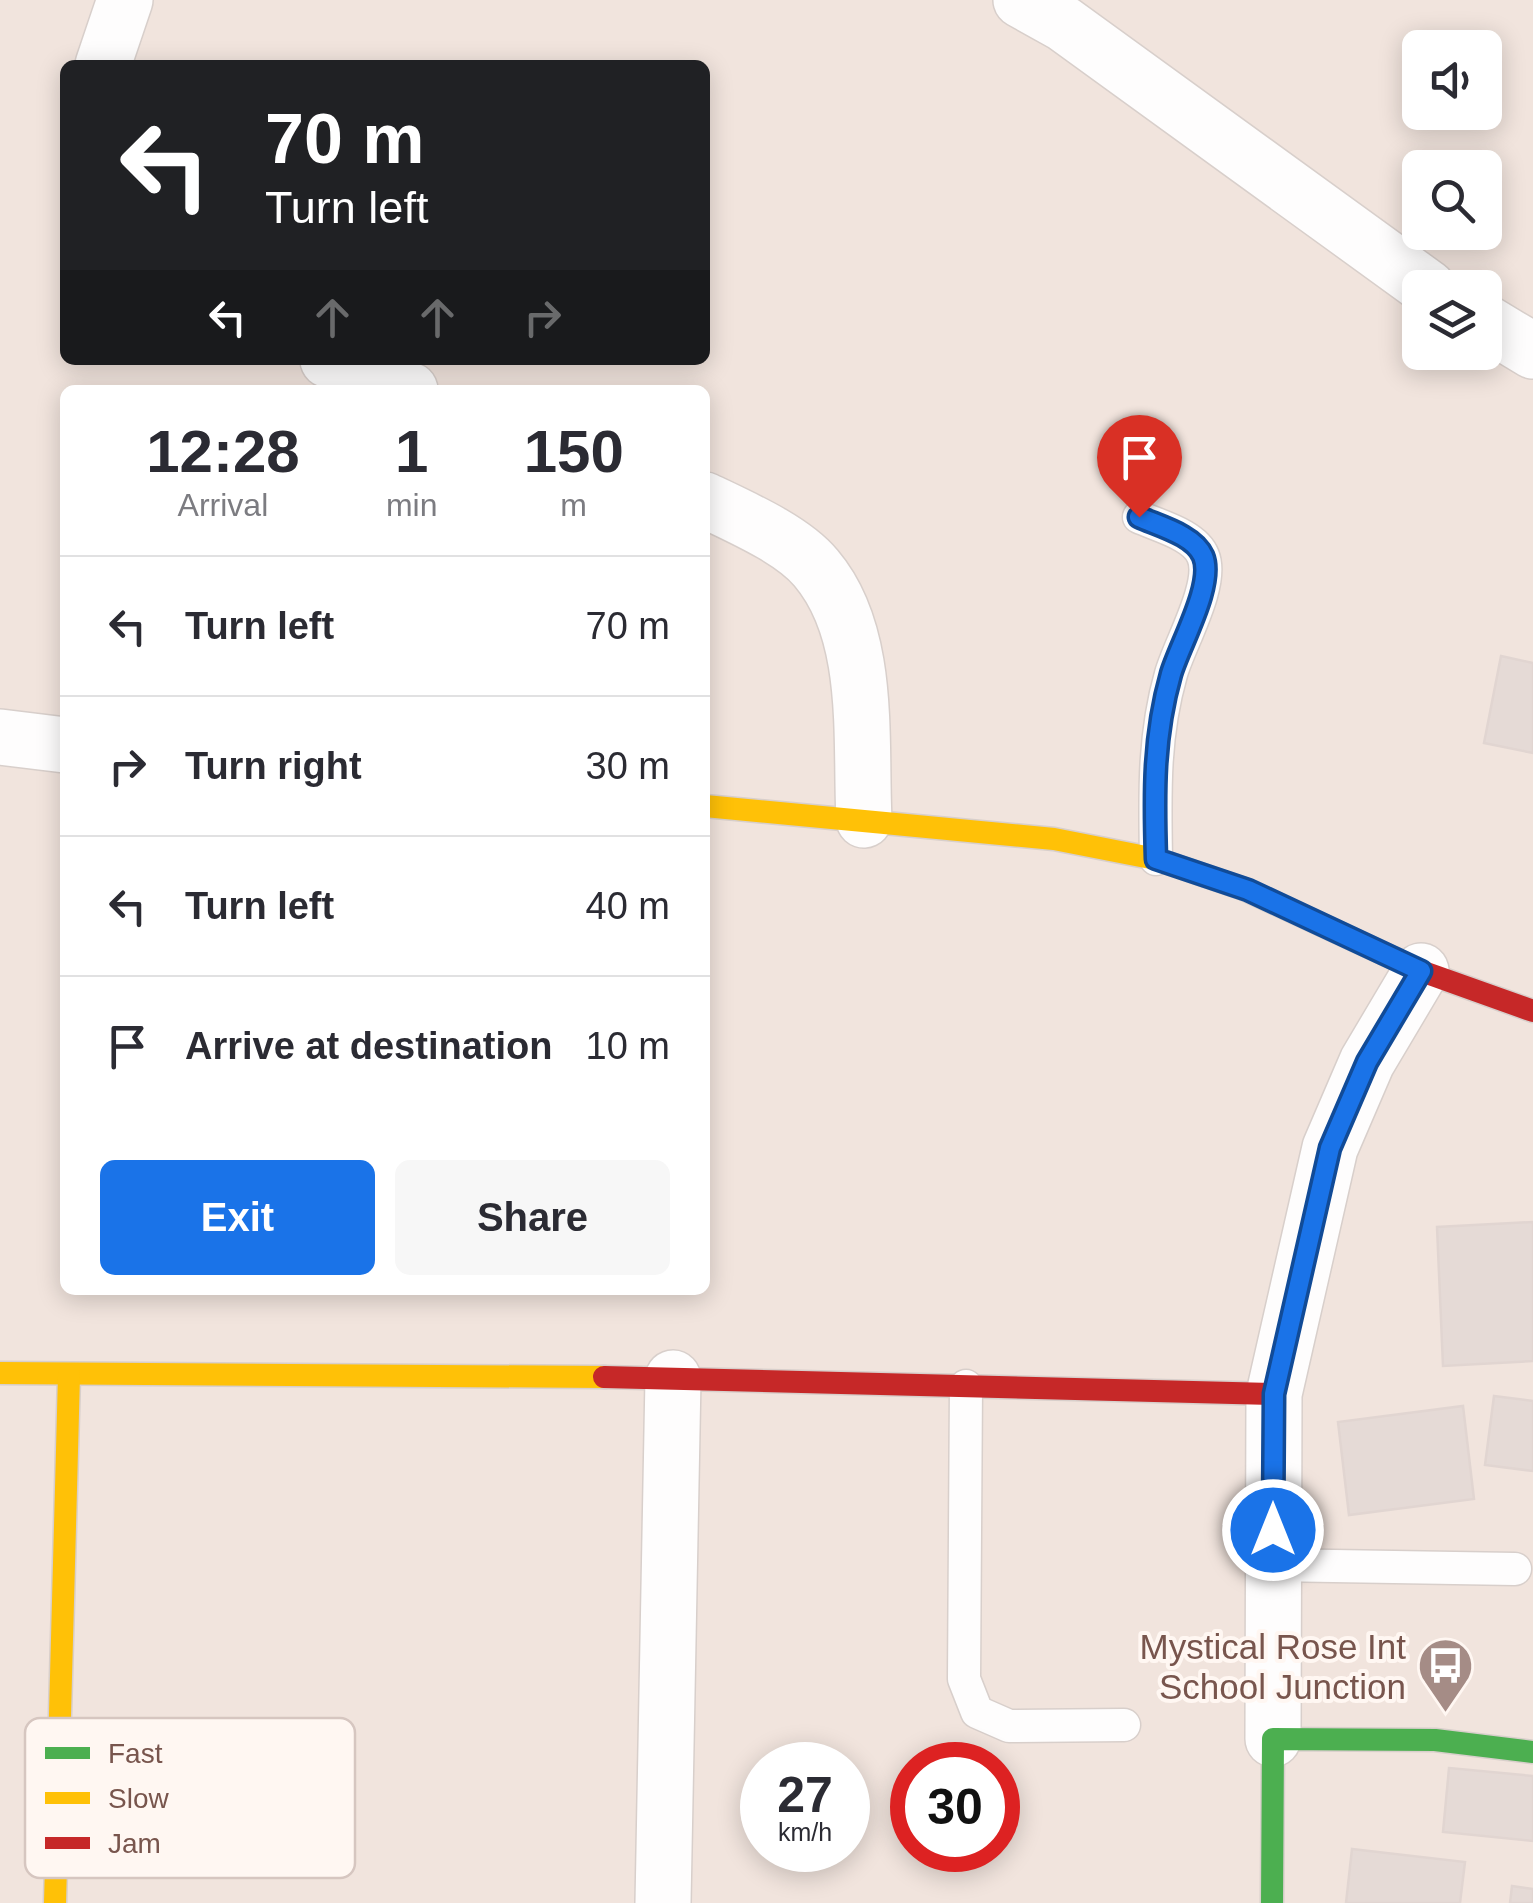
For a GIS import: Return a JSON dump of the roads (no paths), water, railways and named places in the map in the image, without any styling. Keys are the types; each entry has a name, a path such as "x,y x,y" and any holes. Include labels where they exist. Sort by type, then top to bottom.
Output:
{"street":[{"path":"105,60 125,0"},
{"path":"1020,0 1064,24 1403,270"},
{"path":"1502,332 1533,351"},
{"path":"342,365 396,385"},
{"path":"710,502 764,528 816,566 840,608 856,657 864,820"},
{"path":"0,737 60,743"},
{"path":"710,806 1054,839 1156,859 1248,890 1421,971 1533,1011"},
{"path":"1272,1903 1274,1394 1330,1148 1367,1062 1421,971"},
{"path":"0,1373 673,1378 1274,1394"},
{"path":"61,1718 69,1375"},
{"path":"662,1903 673,1378"},
{"path":"1273,1739 1398,1736 1483,1742 1533,1752"},
{"path":"56,1903 57,1878"}],"lane":[{"path":"1139,517 1196,544 1206,560 1203,587 1171,675 1154,764 1156,859"},
{"path":"966,1386 964,1679 977,1712 1009,1726 1124,1725"},
{"path":"1273,1565 1515,1568"}],"place":[{"name":"Mystical Rose Int School Junction","path":"1445,1715"}]}
